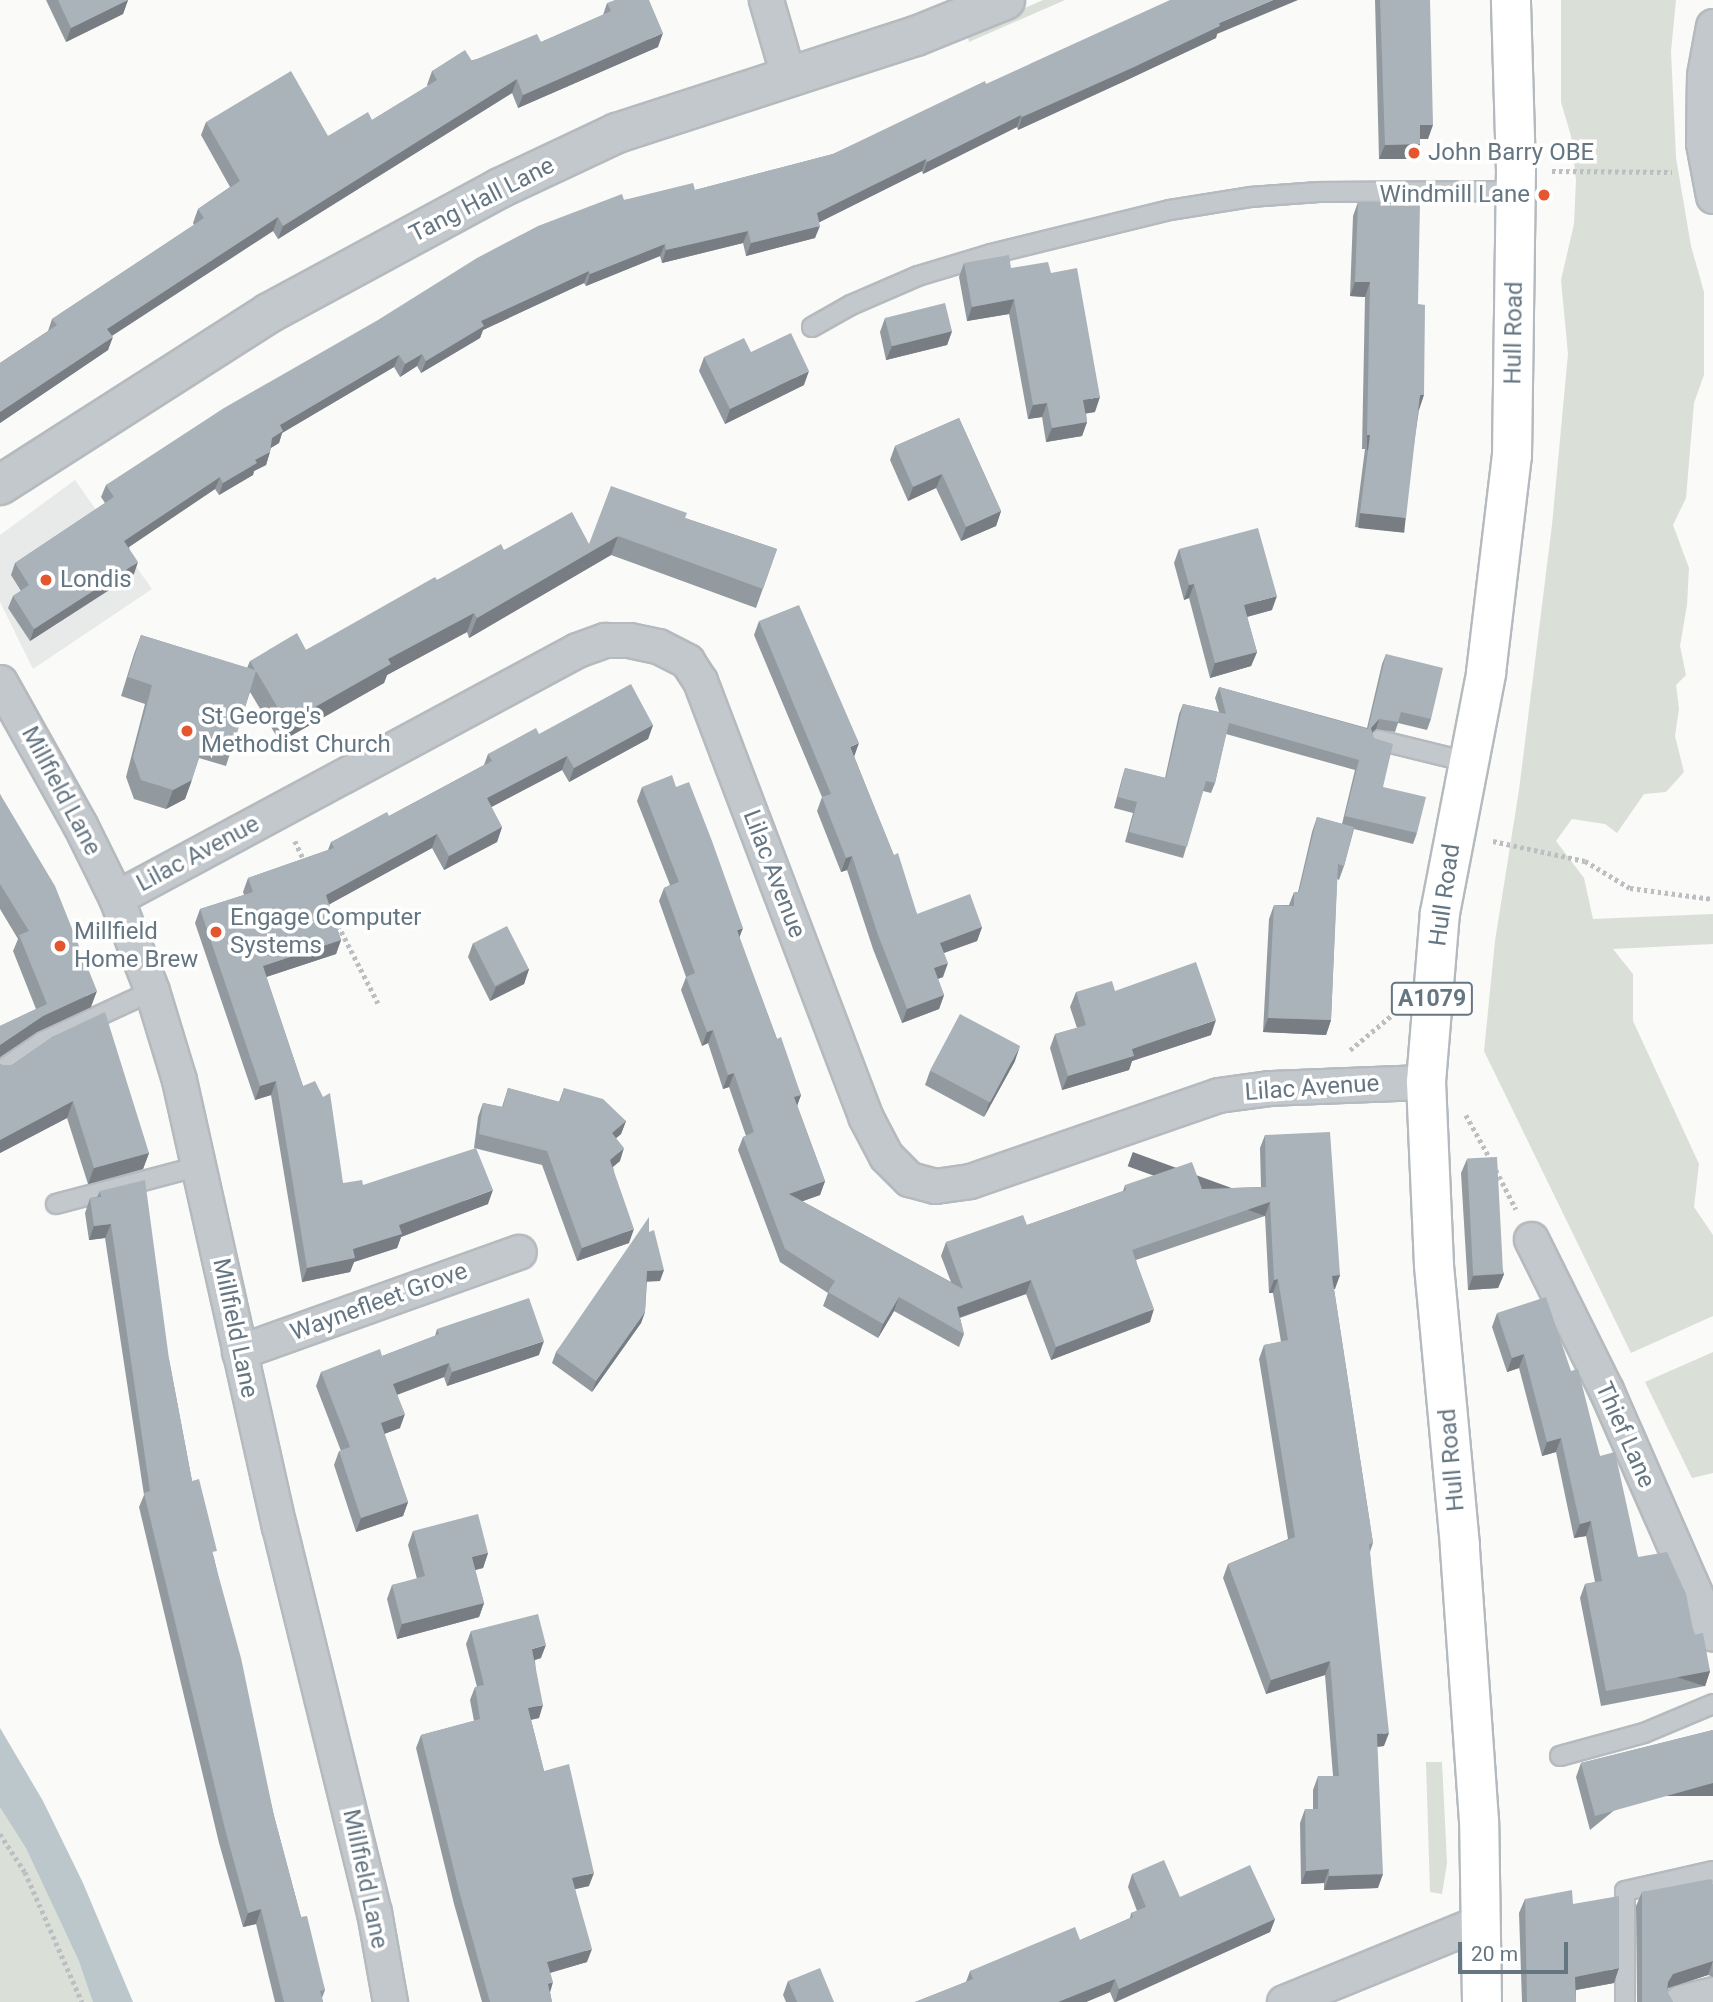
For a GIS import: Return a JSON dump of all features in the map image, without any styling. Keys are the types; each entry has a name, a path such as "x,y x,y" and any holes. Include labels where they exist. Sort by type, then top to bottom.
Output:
{"main road":[{"name":"Hull Road","path":"1482,2002 1479,1821 1460,1546 1434,1265 1426,1082 1440,913 1497,598 1512,456 1515,181 1511,0"}],"street":[{"path":"766,0 789,79"},
{"name":"Tang Hall Lane","path":"0,485 269,313 500,188 617,133 916,36 1005,0"},
{"path":"1710,184 1703,143 1703,75 1713,26"},
{"name":"Lilac Avenue","path":"116,898 577,650 605,640 629,640 659,646 687,661 701,681 865,1116 886,1156 909,1179 935,1186 970,1181 1218,1095 1269,1088 1426,1082"},
{"name":"Millfield Lane","path":"0,682 80,825 116,898 152,991 179,1080 239,1352 374,1912 390,2002"},
{"name":"Thief Lane","path":"1531,1239 1606,1390 1713,1634"},
{"name":"Waynefleet Grove","path":"239,1352 519,1252"},
{"path":"1284,2002 1482,1921"},
{"path":"1681,2002 1713,1994"}],"lane":[{"path":"812,327 851,305 918,276 991,254 1170,209 1250,197 1515,181"},
{"path":"1378,740 1468,762"},
{"path":"0,1071 42,1042 152,991"},
{"path":"56,1204 200,1166"},
{"path":"1560,1756 1644,1733 1713,1704"},
{"path":"1625,2002 1625,1891 1713,1871"}],"path":[{"path":"1515,181 1710,184"},
{"path":"279,811 310,872"},
{"path":"1453,834 1535,848 1585,861 1630,888 1713,899"},
{"path":"329,908 379,1005"},
{"path":"1464,1111 1531,1239"},
{"path":"0,1834 25,1872 82,2002"}],"shaded area":[{"path":"1043,0 1065,0 969,42 967,34"},
{"path":"1561,0 1676,0 1671,51 1676,158 1691,246 1704,292 1704,375 1694,403 1686,498 1673,525 1689,568 1687,605 1680,646 1686,675 1676,685 1679,709 1675,736 1684,772 1666,792 1644,794 1617,833 1605,824 1572,819 1556,841 1584,878 1593,919 1713,914 1713,944 1613,949 1633,974 1633,1021 1699,1164 1694,1207 1713,1235 1713,1316 1631,1353 1484,1051 1495,941 1519,790 1552,525 1568,354 1561,280 1574,224 1576,180 1571,136 1561,102"},
{"path":"75,480 152,589 33,669 0,602 0,535"},
{"path":"1713,1352 1713,1473 1692,1478 1645,1382"},
{"path":"0,1728 43,1801 83,1883 133,2002 93,2002 79,1961 26,1848 0,1807"},
{"path":"1426,1762 1442,1762 1447,1863 1442,1894 1430,1892"},
{"path":"0,1775 116,2002 0,2002"}],"building":[{"path":"58,0 128,0 71,28"},
{"path":"615,0 649,0 663,33 523,95 517,79 283,226 278,217 107,329 113,337 0,412 0,363 57,325 52,319 204,218 198,209 240,181 206,122 291,71 328,136 368,112 372,120 437,80 432,71 465,50 472,61 537,34 541,42 611,11 607,3"},
{"path":"1170,0 1273,0 1219,23 1220,26 1132,68 1022,117 1021,115 927,162 926,159 817,213 820,226 751,243 748,231 666,250 665,244 590,274 589,271 481,321 484,326 426,361 422,354 405,364 399,355 280,425 283,431 272,438 270,452 255,460 257,463 223,483 220,477 124,541 138,562 34,629 13,596 29,585 15,563 114,497 106,485 224,408 378,320 477,258 538,226 622,194 624,200 693,183 695,190 833,154 985,81 986,84"},
{"path":"1380,0 1430,0 1433,125 1420,125 1420,144 1385,145"},
{"path":"1358,202 1420,203 1418,304 1425,305 1424,395 1420,395 1406,518 1360,513 1370,435 1367,435 1370,282 1355,282"},
{"path":"1009,255 1011,268 1048,262 1051,273 1077,268 1100,397 1083,400 1087,422 1052,428 1047,403 1033,405 1014,299 972,307 964,263"},
{"path":"945,303 952,331 892,346 885,318"},
{"path":"791,333 809,371 730,409 704,357 744,338 751,352"},
{"path":"959,418 1001,511 966,527 942,474 913,487 895,446"},
{"path":"611,486 687,513 685,518 777,549 763,589 618,536 477,618 474,613 388,659 391,664 287,723 256,671 233,746 205,738 192,780 173,790 141,780 133,757 152,685 128,677 141,635 255,670 250,661 297,633 306,650 435,577 437,580 501,544 504,550 572,512 589,544"},
{"path":"1258,528 1277,596 1244,605 1257,652 1215,663 1194,584 1189,585 1179,549"},
{"path":"799,605 859,743 850,747 894,855 898,853 917,914 970,894 982,927 940,943 948,963 934,968 944,995 907,1009 878,935 852,856 846,858 822,797 831,794 759,621"},
{"path":"1386,654 1443,668 1431,719 1401,712 1398,722 1379,719 1371,728 1374,738 1393,744 1383,787 1426,797 1417,833 1345,816 1359,760 1229,723 1215,783 1206,781 1187,847 1129,832 1137,802 1118,797 1125,768 1166,778 1183,704 1226,714 1219,687 1368,729"},
{"path":"631,684 653,725 574,768 567,756 487,798 502,827 449,856 437,834 326,895 341,940 263,966 303,1086 315,1081 323,1097 330,1093 343,1183 362,1180 363,1185 476,1148 493,1190 399,1225 402,1234 353,1249 355,1258 307,1268 276,1081 260,1086 200,909 253,892 248,878 334,848 331,842 387,812 389,816 492,761 488,754 536,728 539,734"},
{"path":"672,775 676,787 689,782 743,928 737,930 777,1039 781,1037 801,1095 794,1097 825,1181 789,1194 963,1289 946,1242 1023,1215 1027,1225 1126,1190 1125,1185 1192,1162 1202,1189 1266,1187 1265,1135 1330,1132 1340,1275 1332,1276 1373,1543 1369,1544 1389,1733 1377,1734 1383,1874 1329,1876 1329,1869 1306,1871 1305,1809 1318,1809 1318,1776 1339,1776 1330,1661 1271,1680 1228,1564 1295,1537 1264,1345 1288,1340 1278,1279 1274,1280 1270,1202 1132,1250 1154,1309 1056,1347 1031,1280 957,1307 964,1334 899,1297 883,1324 828,1292 835,1281 785,1249 743,1137 754,1132 734,1073 728,1075 713,1030 707,1032 686,977 695,973 664,888 679,882 642,787"},
{"path":"0,794 55,886 97,991 43,1016 0,1045 0,1026 47,1004 19,935 29,931 0,884"},
{"path":"1317,817 1354,827 1344,866 1338,864 1331,1020 1268,1018 1274,905 1294,906 1294,892 1299,892"},
{"path":"507,926 529,969 495,986 473,943"},
{"path":"1196,962 1216,1020 1132,1049 1134,1056 1068,1076 1055,1034 1086,1025 1076,992 1112,981 1115,991"},
{"path":"105,1012 149,1153 94,1168 73,1101 0,1140 0,1064 12,1065 54,1036"},
{"path":"960,1014 1020,1046 990,1102 930,1071"},
{"path":"508,1088 560,1102 564,1088 603,1099 626,1121 612,1133 624,1148 610,1160 634,1229 582,1248 547,1151 479,1134 483,1103 503,1107"},
{"path":"1497,1157 1503,1274 1473,1275 1467,1159"},
{"path":"145,1180 169,1359 192,1481 199,1479 217,1551 212,1552 241,1658 274,1816 301,1917 307,1916 325,1990 320,1991 323,2002 284,2002 261,1909 248,1913 225,1829 144,1493 150,1491 111,1224 94,1226 90,1198 101,1197 100,1191"},
{"path":"649,1217 649,1232 654,1230 664,1270 647,1271 645,1312 596,1381 556,1352"},
{"path":"1546,1297 1571,1371 1578,1369 1600,1456 1615,1452 1638,1557 1667,1552 1686,1594 1694,1635 1703,1633 1710,1671 1606,1691 1585,1584 1602,1581 1591,1521 1580,1524 1561,1438 1547,1442 1524,1354 1512,1358 1497,1313"},
{"path":"529,1298 544,1341 452,1372 449,1363 393,1384 405,1414 381,1423 408,1502 361,1518 339,1451 350,1447 321,1372 380,1349 382,1356 439,1334 437,1329"},
{"path":"478,1514 488,1553 472,1557 484,1603 402,1624 392,1585 425,1576 413,1531"},
{"path":"538,1614 546,1645 532,1649 543,1705 528,1708 544,1771 569,1764 594,1873 572,1878 592,1949 547,1962 553,1982 548,1984 552,2002 490,2002 459,1891 421,1735 480,1719 475,1687 484,1685 471,1631"},
{"path":"1713,1730 1713,1783 1595,1816 1581,1763"},
{"path":"1164,1860 1180,1897 1250,1865 1275,1919 1119,1989 1115,1979 1058,2002 915,2002 973,1979 970,1971 1075,1927 1080,1940 1133,1917 1131,1913 1146,1907 1132,1874"},
{"path":"1711,1879 1713,1961 1673,1974 1668,1982 1667,1992 1673,2002 1642,2002 1642,1892"},
{"path":"1572,1890 1573,1904 1619,1896 1619,1968 1575,1977 1576,2002 1527,2002 1525,1899"},
{"path":"820,1968 834,2002 797,2002 788,1981"}],"place":[{"name":"John Barry OBE","path":"1414,153"},
{"name":"Windmill Lane","path":"1544,195"},
{"name":"Londis","path":"46,580"},
{"name":"St George's Methodist Church","path":"187,731"},
{"name":"Engage Computer Systems","path":"216,932"},
{"name":"Millfield Home Brew","path":"60,946"}]}
